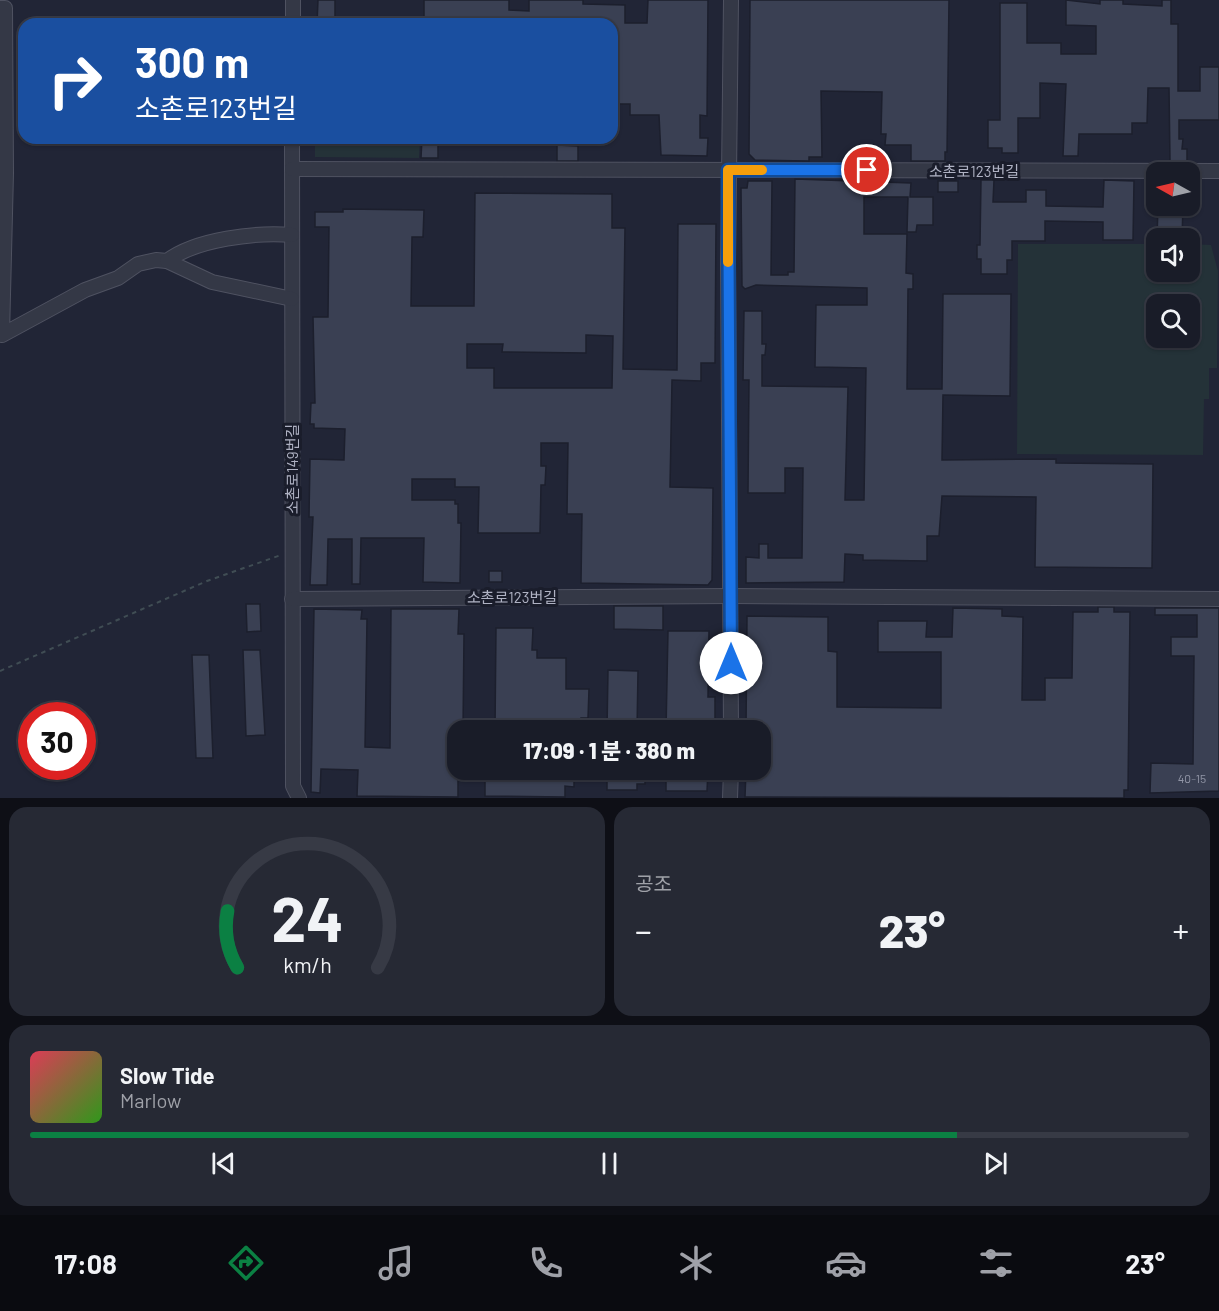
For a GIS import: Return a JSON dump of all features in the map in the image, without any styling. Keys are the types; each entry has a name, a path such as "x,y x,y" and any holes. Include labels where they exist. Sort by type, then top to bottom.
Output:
{"street":[{"path":"293,0 293,18"},
{"path":"731,0 728,170 731,720"},
{"path":"0,8 5,8 3,335 85,290 118,278 138,264 156,260 167,261 212,282 292,299"},
{"name":"소촌로149번길","path":"292,144 292,599 295,794"},
{"name":"소촌로123번길","path":"292,169 1219,171"},
{"path":"167,261 181,251 234,239 259,234 292,235"},
{"name":"소촌로123번길","path":"292,599 731,596 1219,599"},
{"path":"730,780 730,798"}],"path":[{"path":"0,671 207,581 292,551"}],"shaded area":[{"path":"315,144 420,144 419,158 315,157"},
{"path":"1018,244 1146,244 1146,282 1200,282 1200,244 1211,245 1218,271 1217,368 1209,368 1209,399 1204,399 1203,455 1017,454"}],"building":[{"path":"318,0 335,0 335,18 317,18"},
{"path":"424,0 509,0 509,10 529,11 529,0 583,0 583,4 625,5 625,23 647,23 648,0 708,0 707,116 700,115 700,138 708,138 707,156 661,155 659,115 630,115 630,104 618,104 618,18 424,18"},
{"path":"750,0 949,0 945,161 911,161 911,145 885,145 886,134 881,134 882,92 821,91 822,157 809,157 809,161 755,160 749,154"},
{"path":"1066,0 1100,4 1100,0 1123,0 1123,4 1162,6 1162,0 1171,0 1171,24 1178,24 1178,91 1200,91 1200,67 1219,67 1219,120 1179,120 1179,139 1183,139 1182,149 1187,149 1187,162 1170,161 1169,88 1148,88 1147,123 1132,123 1132,134 1079,134 1078,156 1063,156 1066,84 1040,83 1040,118 1018,118 1018,153 1002,153 1002,148 988,148 988,120 1000,120 1000,3 1027,3 1027,43 1061,43 1061,54 1096,54 1096,26 1066,25"},
{"path":"422,144 438,144 438,158 421,158"},
{"path":"557,145 578,146 578,161 557,161"},
{"path":"795,179 911,183 910,197 933,197 933,225 917,225 916,232 907,232 908,197 864,197 864,234 907,234 906,273 913,274 913,289 908,289 907,389 942,389 943,294 1011,294 1010,396 943,395 942,460 1056,459 1056,463 1153,464 1152,568 1035,567 1036,497 942,496 939,536 927,536 927,561 863,560 863,555 845,554 844,582 746,583 746,557 759,558 759,544 768,544 768,558 802,558 803,468 785,468 785,493 748,493 749,380 743,380 744,311 762,311 762,344 766,344 765,355 762,355 762,386 848,387 845,500 864,500 866,368 815,367 816,305 867,305 867,288 756,285 745,289 742,286 741,188 747,188 748,181 772,181 771,275 788,275 788,272 794,272"},
{"path":"981,180 994,180 993,202 1026,202 1026,190 1046,190 1046,206 1103,207 1104,180 1134,181 1133,240 1103,240 1103,222 1045,221 1045,241 1012,241 1012,260 1007,260 1007,274 981,274 981,259 977,259 977,245 980,245"},
{"path":"938,181 958,181 958,192 938,192"},
{"path":"475,193 612,194 612,228 625,228 623,369 677,370 678,224 716,224 715,363 701,363 701,381 672,380 670,487 713,488 712,580 708,585 581,583 582,514 567,514 568,443 541,443 541,466 546,466 545,485 541,485 540,533 478,533 479,487 455,487 455,479 412,479 412,500 455,500 455,504 458,504 458,523 461,523 460,583 423,582 424,538 361,538 360,584 352,584 352,539 328,539 327,585 310,585 313,517 309,517 310,459 344,460 345,429 314,428 314,424 310,424 311,403 315,403 313,317 328,317 329,227 315,227 315,212 343,212 343,209 424,210 423,237 412,237 411,306 474,306","holes":["586,335 613,336 612,388 494,388 494,368 467,368 467,344 503,344 502,352 586,353"]},
{"path":"1158,216 1183,216 1182,228 1157,228"},
{"path":"489,571 502,571 502,582 489,582"},
{"path":"246,604 260,604 261,631 247,632"},
{"path":"614,606 663,606 663,630 614,629"},
{"path":"1098,607 1114,607 1114,612 1130,612 1128,790 1124,790 1124,798 745,797 746,780 771,780 771,720 746,720 747,616 828,617 828,651 837,652 837,707 941,708 941,652 878,652 878,621 927,621 926,637 952,637 953,608 1002,609 1002,616 1023,617 1022,700 1045,700 1045,678 1072,678 1073,612 1098,612"},
{"path":"1155,608 1219,608 1219,791 1150,793 1151,763 1193,764 1194,656 1171,656 1171,637 1197,637 1197,615 1155,615"},
{"path":"314,609 362,610 361,619 367,619 365,747 390,748 391,609 459,609 458,634 464,634 463,720 447,720 447,780 458,780 458,797 357,796 358,770 321,769 320,793 311,792"},
{"path":"496,628 533,628 532,650 537,650 537,658 566,658 566,689 589,689 588,718 581,718 581,720 495,720"},
{"path":"668,631 709,631 708,697 715,697 715,720 666,720"},
{"path":"243,650 260,650 265,735 246,736"},
{"path":"192,655 209,655 213,758 196,758"},
{"path":"608,670 638,671 637,720 607,720"},
{"path":"485,780 574,780 574,787 565,786 565,797 485,796"},
{"path":"607,780 645,780 645,784 637,784 637,790 607,790"},
{"path":"666,780 708,780 707,791 666,791"}],"slow traffic":[{"path":"728,262 728,170 762,170"}],"route":[{"path":"731,663 728,170 867,170"}]}
